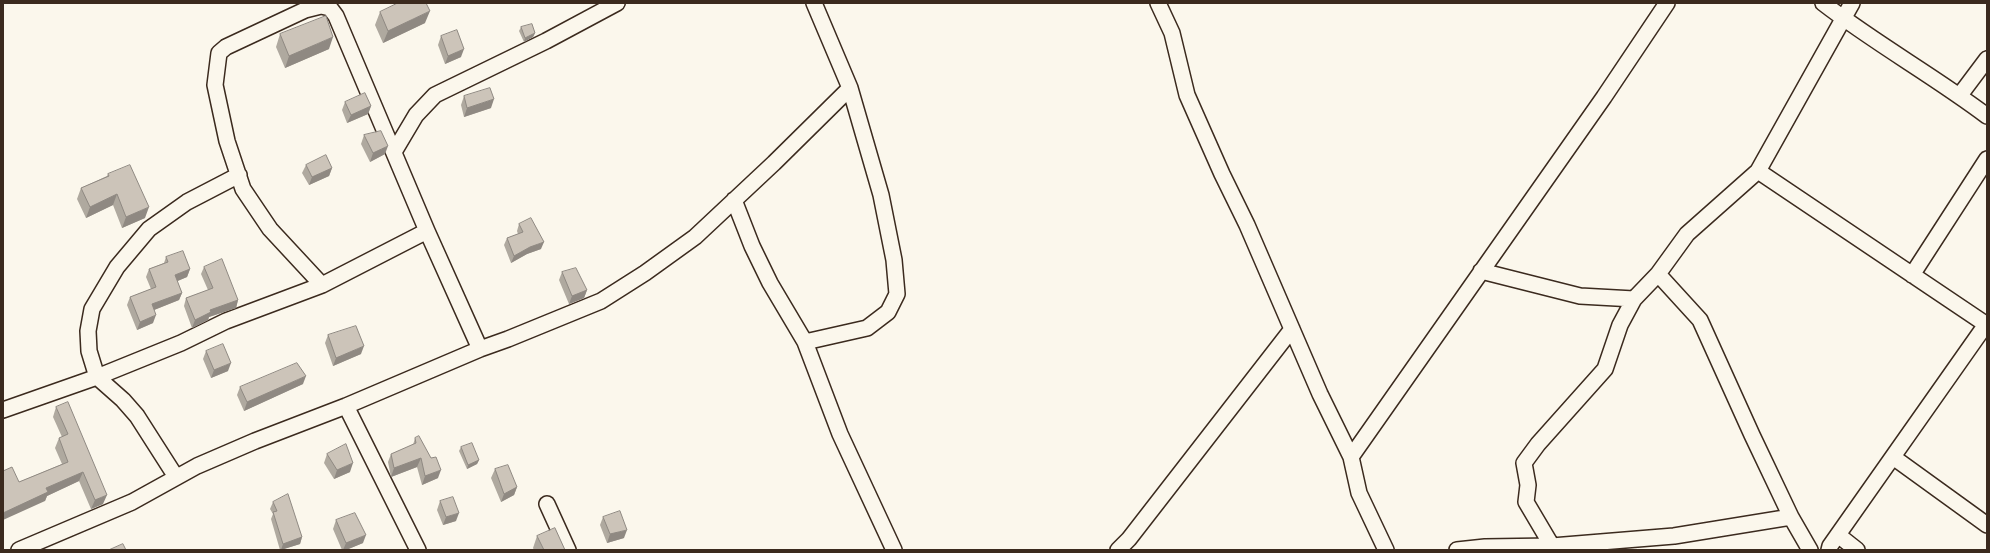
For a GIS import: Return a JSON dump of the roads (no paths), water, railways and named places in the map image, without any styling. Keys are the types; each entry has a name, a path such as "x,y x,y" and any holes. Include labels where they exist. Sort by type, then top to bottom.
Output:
{"street":[{"path":"394,152 416,115 435,95 546,41 617,3"},
{"path":"805,342 866,328 888,312 897,294 894,260 880,194 850,88 814,3"},
{"path":"1158,3 1172,33 1187,95 1320,394 1351,458 1359,493 1386,550"},
{"path":"1351,458 1361,441 1667,3"},
{"path":"1824,3 1843,18 1960,95 1987,116"},
{"path":"1552,546 1526,502 1528,485 1524,463 1538,444 1605,369 1620,325 1634,299 1658,274 1687,234 1758,171 1852,3"},
{"path":"322,285 270,229 243,189 228,142 215,85 219,53 226,47 305,10 321,6 330,8 336,16 427,231 480,349"},
{"path":"1960,95 1987,59"},
{"path":"19,550 132,502 176,477 255,441 346,406 480,349 601,301 645,273 695,237 850,88"},
{"path":"1912,275 1987,159"},
{"path":"1758,171 1987,324 1838,535 1829,550"},
{"path":"176,477 137,416 123,400 97,377 89,350 88,331 92,309 116,267 149,229 187,202 239,175"},
{"path":"734,200 752,246 770,283 805,342 840,434 894,550"},
{"path":"3,410 97,377 180,343 226,321 322,285 427,231"},
{"path":"1481,271 1580,296 1634,299"},
{"path":"1658,274 1700,320 1752,435 1792,517 1810,550"},
{"path":"1118,550 1139,527 1292,329"},
{"path":"346,406 418,550"},
{"path":"1893,457 1987,525"},
{"path":"546,504 568,550"},
{"path":"1457,550 1552,546 1674,536 1792,517"},
{"path":"1838,535 1857,550"}]}
